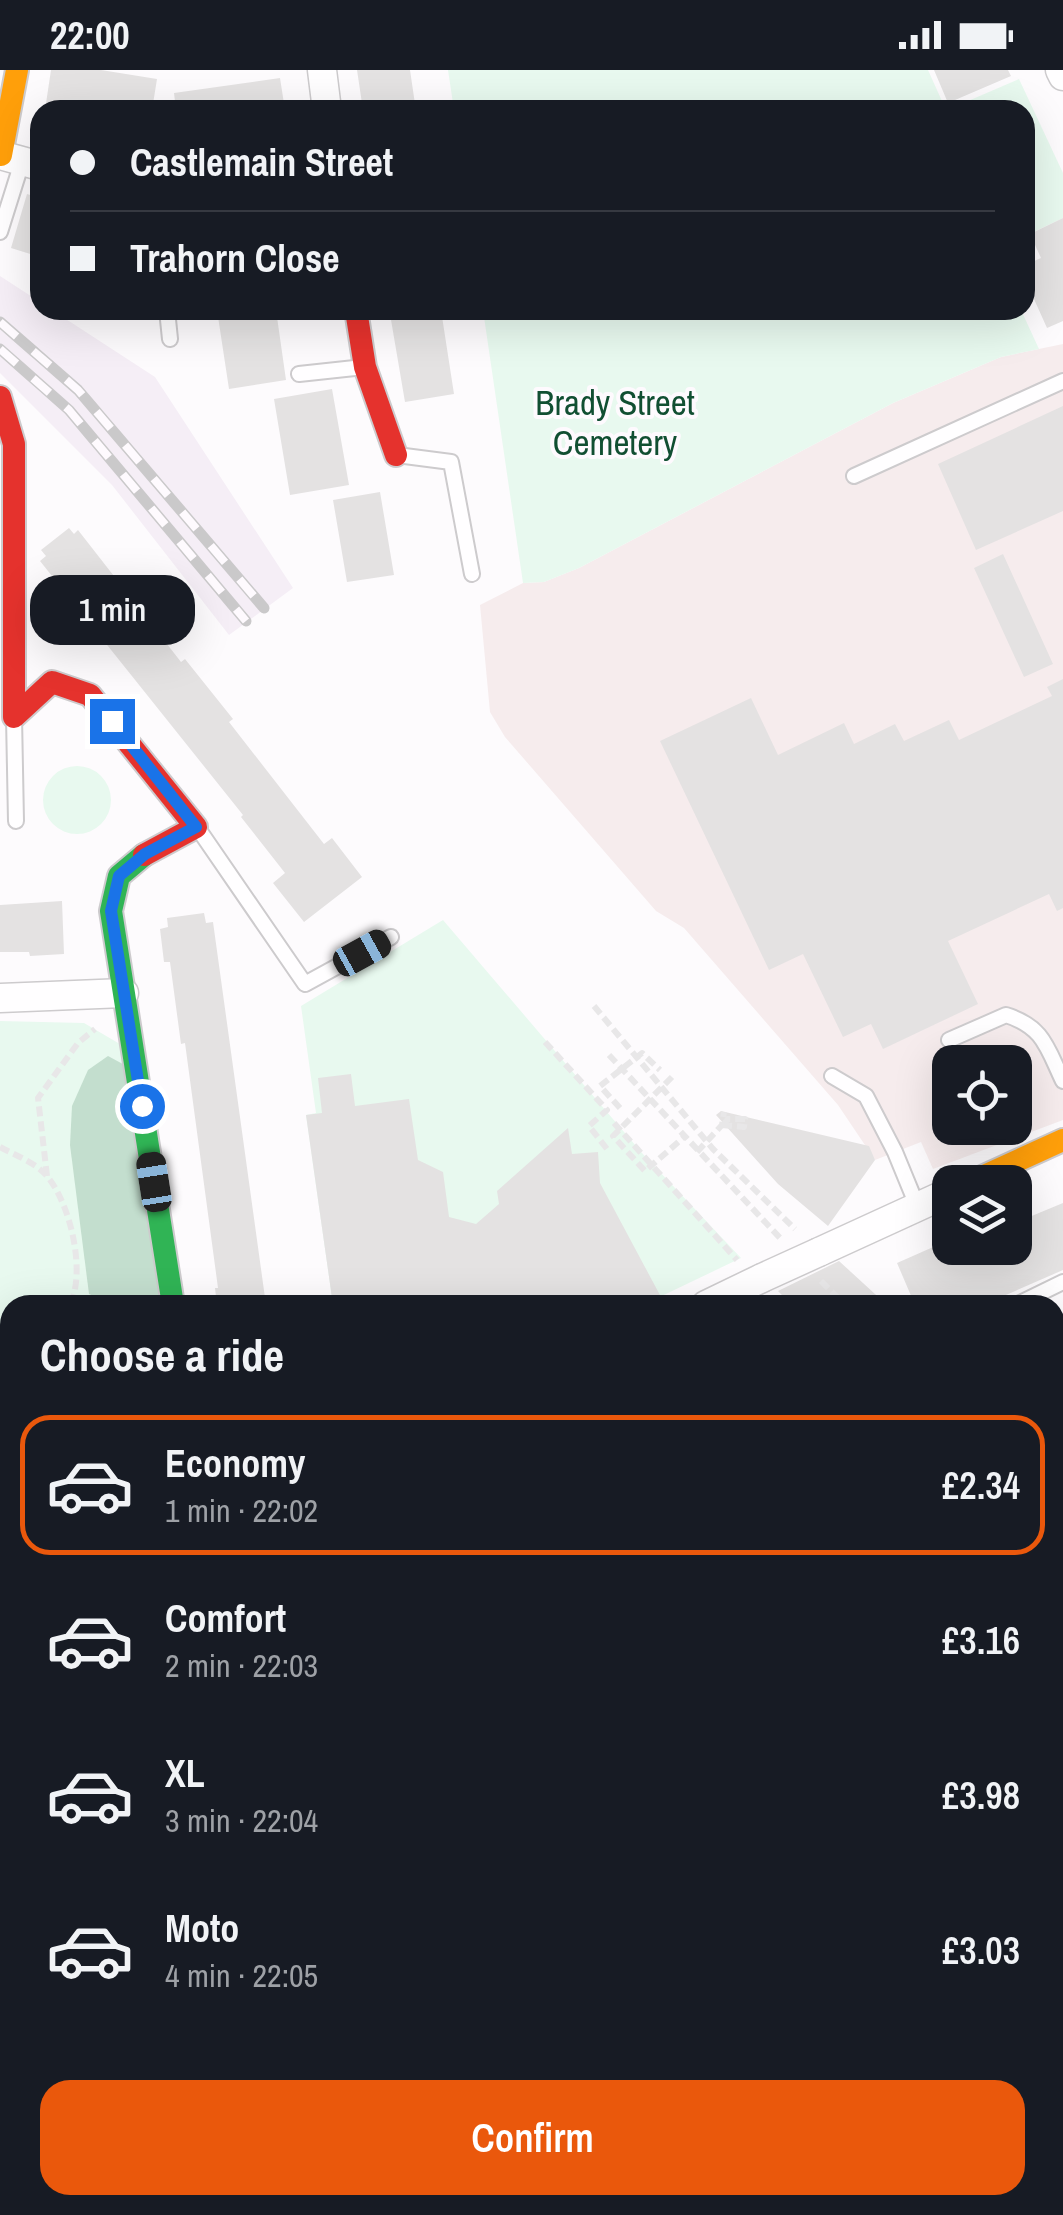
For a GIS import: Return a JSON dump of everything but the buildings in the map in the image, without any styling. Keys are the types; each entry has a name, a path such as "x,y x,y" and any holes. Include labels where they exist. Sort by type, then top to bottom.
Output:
{"main road":[{"path":"16,160 17,70"},
{"path":"358,320 365,367 396,454"},
{"path":"0,396 14,444 14,716"},
{"path":"14,716 52,682 90,695 196,827 145,854 119,876 111,911 171,1295"},
{"path":"1009,1165 1063,1140"}],"street":[{"path":"322,70 326,100"},
{"path":"0,998 124,993"},
{"path":"727,1295 932,1201"}],"lane":[{"path":"0,232 16,160"},
{"path":"168,320 170,339"},
{"path":"298,374 365,367"},
{"path":"854,476 1063,380"},
{"path":"396,454 450,462 472,574"},
{"path":"14,716 16,821"},
{"path":"196,827 306,984 391,937"},
{"path":"950,1040 1006,1015 1028,1022 1042,1036 1063,1082"},
{"path":"832,1076 866,1096 918,1208"},
{"path":"1036,1295 1063,1282"}],"path":[{"path":"75,1295 73,1236 47,1176 38,1098 78,1043 124,993"},
{"path":"594,1006 713,1149 788,1223"},
{"path":"545,1042 607,1110 590,1126 607,1149"},
{"path":"620,1108 600,1086 642,1053 660,1070"},
{"path":"609,1055 697,1152 809,1260 836,1295"},
{"path":"672,1077 612,1136 645,1171 684,1138"},
{"path":"697,1152 724,1118"},
{"path":"614,1124 734,1256"},
{"path":"0,1147 47,1176"},
{"path":"638,1162 650,1153"}],"shaded area":[{"path":"0,276 30,296 30,320 67,320 155,377 293,588 229,635 112,485 0,373"},
{"path":"1063,344 1063,1120 1032,1132 1032,1045 932,1045 932,1145 997,1145 932,1167 921,1142 875,1160 838,1105 684,928 656,911 505,737 490,712 480,605 523,583 544,582 579,568 893,403 1001,357"}],"green space":[{"path":"448,70 928,70 942,100 452,100"},
{"path":"1019,79 1029,100 970,100"},
{"path":"1035,113 1063,173 1063,218 1035,231"},
{"name":"Brady Street Cemetery","path":"484,320 1026,320 1039,349 1001,357 893,403 579,568 544,582 523,583"},
{"path":"77,766 101,776 111,800 101,824 77,834 53,824 43,800 53,776"},
{"path":"443,920 642,1153 741,1258 664,1295 332,1295 306,1115 316,1113 301,1006"},
{"path":"0,1021 84,1023 125,1047 167,1295 0,1295"},
{"path":"108,1056 132,1069 162,1295 89,1294 70,1145 72,1106 88,1070"}],"railway":[{"path":"0,322 78,390 264,608"},
{"path":"0,349 69,410 246,621"}],"traffic: fast":[{"path":"144,855 119,876 111,911 171,1295"}],"traffic: slow":[{"path":"1,155 17,70"},
{"path":"1008,1165 1063,1140"}],"traffic: jam":[{"path":"358,320 365,367 396,455"},
{"path":"0,397 14,444 14,717 52,682 90,695 196,827 144,855"}],"route":[{"path":"112,721 196,827 145,854 119,876 111,911 142,1106"}]}
